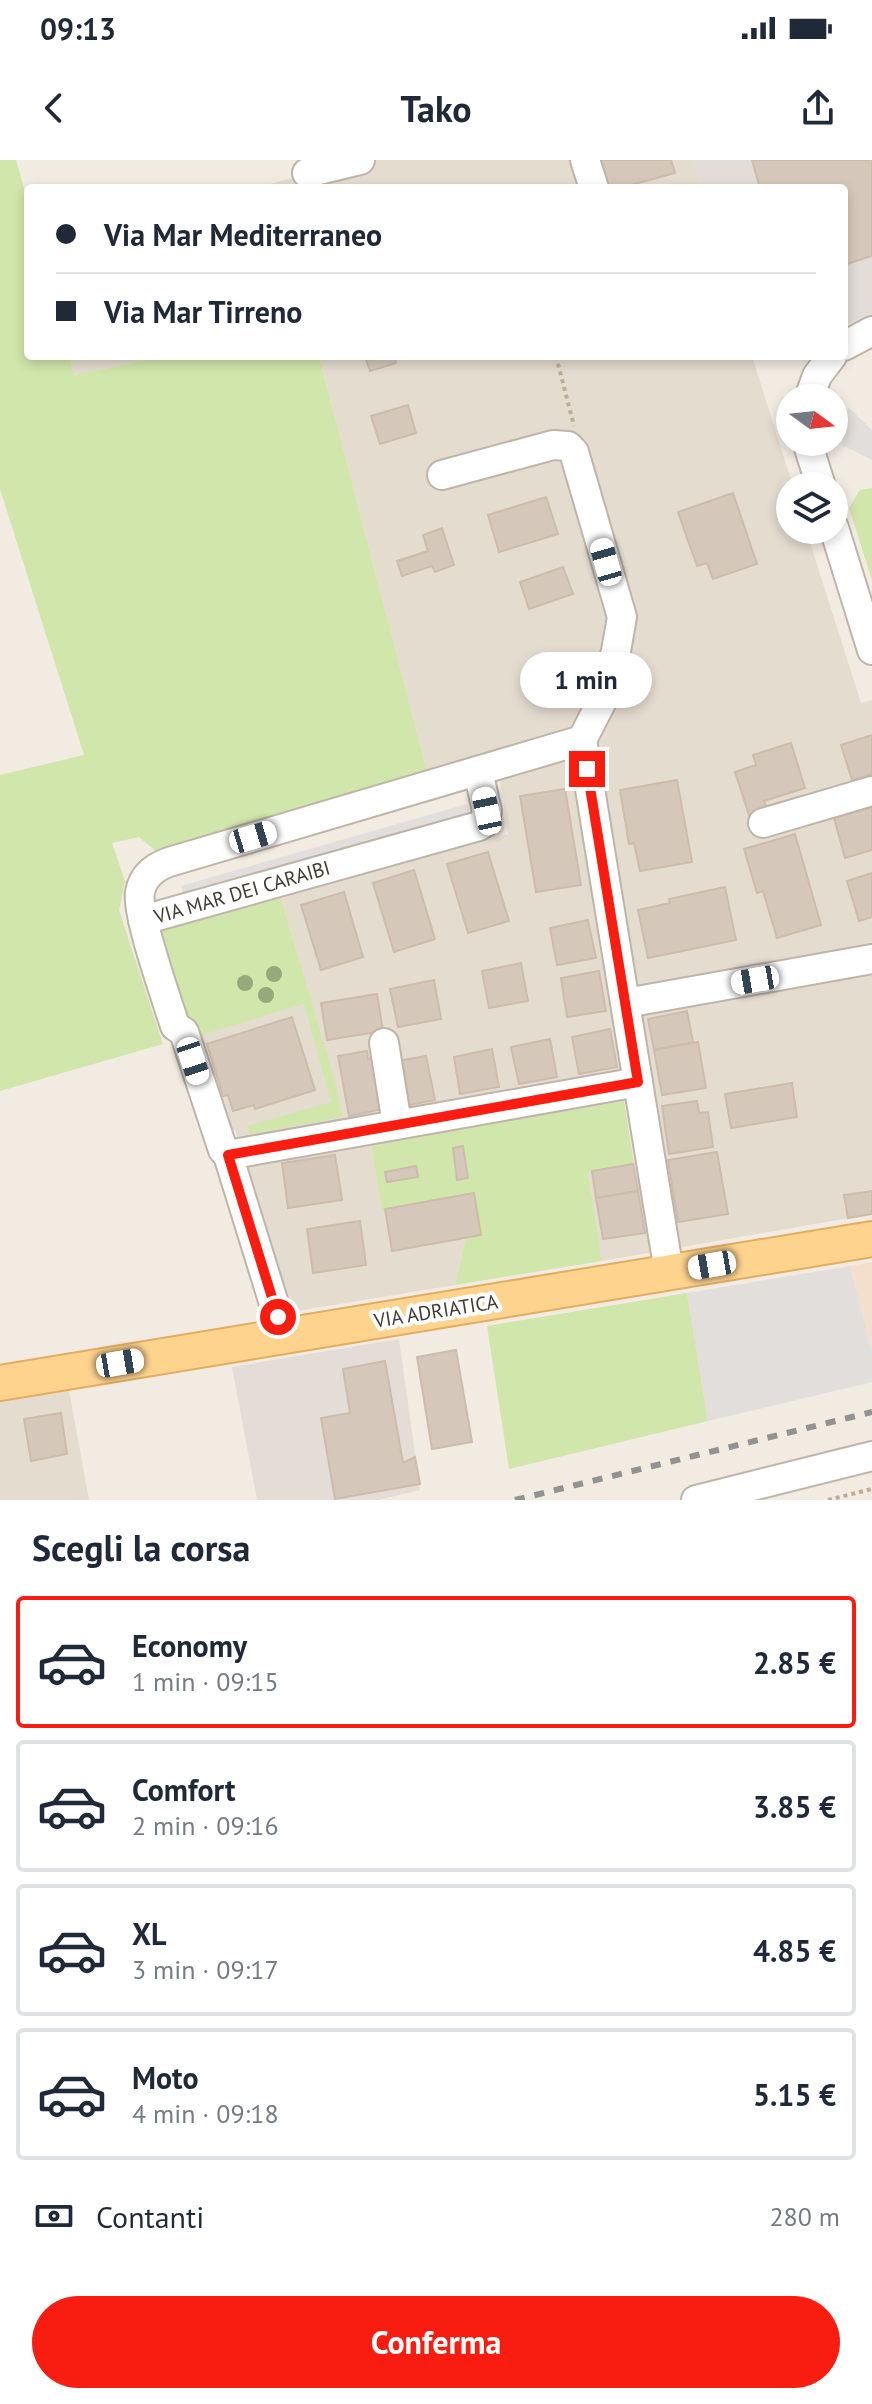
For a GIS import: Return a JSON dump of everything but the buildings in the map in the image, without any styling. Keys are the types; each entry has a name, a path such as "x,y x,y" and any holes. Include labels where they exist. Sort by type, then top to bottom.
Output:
{"main road":[{"name":"VIA ADRIATICA","path":"0,1383 872,1239"}],"street":[{"path":"307,173 360,160"},
{"path":"585,160 593,184"},
{"path":"848,344 872,331"},
{"path":"814,384 829,360"},
{"path":"442,475 553,445 568,446 574,452 622,617 602,701 582,740 669,1272"},
{"path":"839,544 872,650"},
{"name":"VIA MAR DEI CARAIBI","path":"478,771 487,811 484,823 479,826 143,920 140,891 147,877 160,866 478,771 582,740"},
{"path":"763,823 872,791"},
{"path":"143,920 175,1026 184,1032 223,1150 228,1155 284,1336"},
{"path":"626,1003 872,959"},
{"path":"384,1043 397,1124"},
{"path":"228,1155 638,1082"},
{"path":"696,1500 872,1456"}],"path":[{"path":"557,360 574,418 574,452"},
{"path":"828,1500 872,1489"}],"shaded area":[{"path":"360,160 692,160 700,184 270,184"},
{"path":"692,160 872,160 872,317 848,324 848,184 700,184"},
{"path":"70,360 147,360 74,375"},
{"path":"320,360 753,360 776,432 776,456 784,456 789,472 776,472 776,544 810,544 861,703 872,700 872,1214 602,1261 588,1171 664,1158 650,1066 366,1115 382,1209 474,1193 481,1235 466,1238 455,1285 291,1312 235,1130 224,1132 180,995 299,959 281,898 508,834 496,754 427,771"},
{"path":"848,407 872,430 872,460 848,448"},
{"path":"467,804 472,822 186,903 181,886"},
{"path":"872,1262 872,1350 850,1266"},
{"path":"850,1266 872,1350 872,1382 708,1421 687,1293"},
{"path":"399,1339 420,1490 378,1500 257,1500 232,1367"},
{"path":"69,1390 89,1500 0,1500 0,1402"}],"green space":[{"path":"0,160 16,160 24,189 24,360 70,360 74,375 147,360 320,360 427,771 157,852 139,837 112,843 125,881 119,910 163,1044 0,1091 0,775 84,755 0,489"},
{"path":"872,488 872,580 849,508 860,490"},
{"path":"281,898 343,1117 250,1134 247,1126 331,1102 304,1004 194,1037 160,931"},
{"path":"624,1101 634,1164 588,1171 602,1261 455,1285 466,1238 481,1235 474,1194 382,1210 371,1144"},
{"path":"687,1293 708,1421 509,1469 487,1326"}],"railway":[{"path":"515,1500 872,1412"}],"route":[{"path":"278,1317 228,1155 638,1082 587,769"}]}
